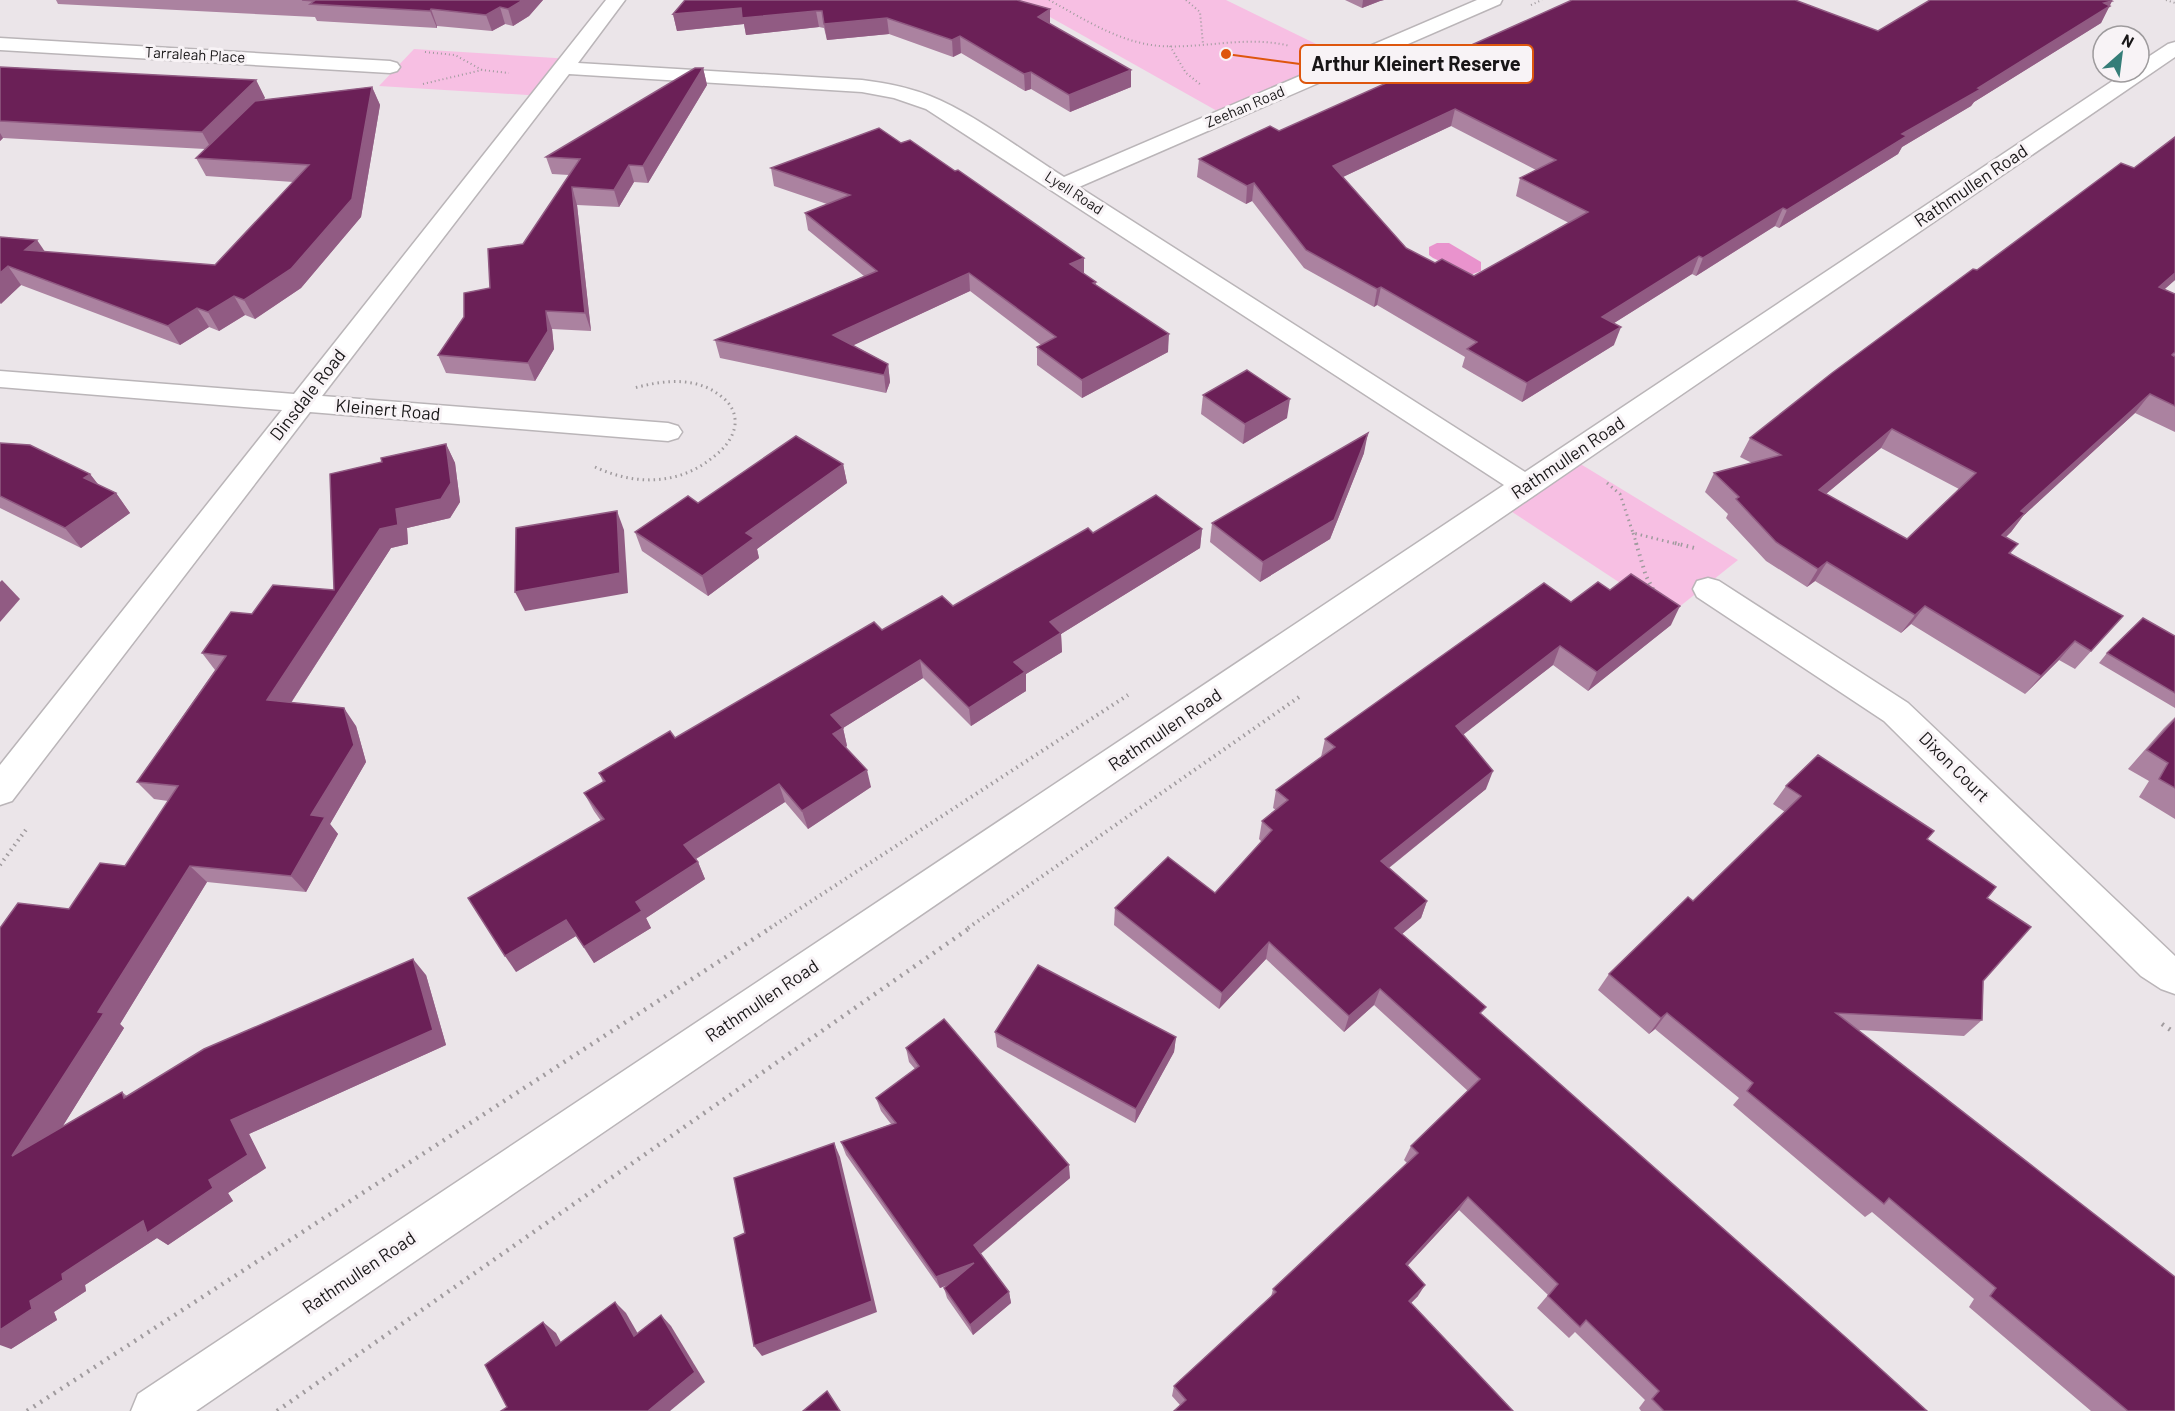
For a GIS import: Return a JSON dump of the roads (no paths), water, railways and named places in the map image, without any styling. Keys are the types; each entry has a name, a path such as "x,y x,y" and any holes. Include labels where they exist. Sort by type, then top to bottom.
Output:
{"street":[{"name":"Dinsdale Road","path":"0,791 616,0"},
{"name":"Zeehan Road","path":"1063,186 1493,0"},
{"name":"Tarraleah Place","path":"0,44 390,67"},
{"name":"Rathmullen Road","path":"155,1411 2175,48"},
{"name":"Lyell Road","path":"564,68 846,84 904,93 941,108 1526,486"},
{"name":"Kleinert Road","path":"0,380 668,432"},
{"name":"Dixon Court","path":"1708,589 1896,712 2130,940 2155,963 2175,977"}],"place":[{"name":"Arthur Kleinert Reserve","path":"1226,54"}]}
